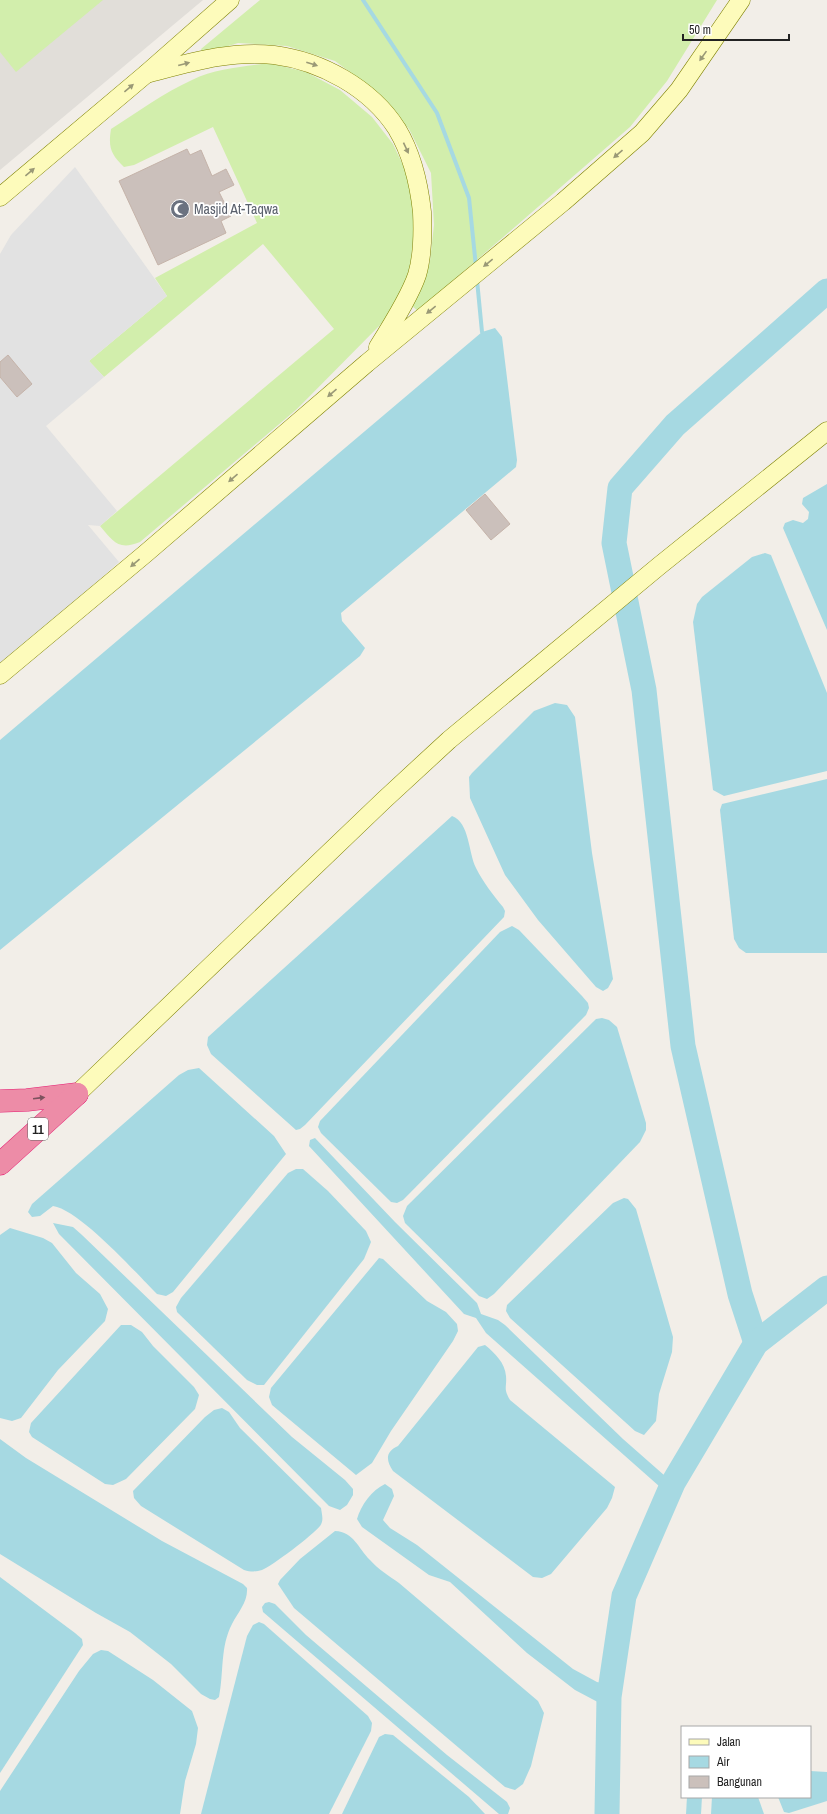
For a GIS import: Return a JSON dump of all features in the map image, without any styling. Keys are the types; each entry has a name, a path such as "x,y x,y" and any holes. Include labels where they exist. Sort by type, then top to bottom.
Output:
{"highway":[{"path":"0,1101 27,1100 77,1094"},
{"name":"11","path":"0,1164 77,1094"}],"street":[{"path":"0,197 146,74 230,0"},
{"path":"0,675 151,549 367,363 564,202 642,133 679,90 741,0"},
{"path":"146,74 238,53 282,56 313,63 343,78 374,100 397,129 413,164 420,195 424,235 417,276 388,332 367,363"},
{"path":"77,1094 449,740 659,566 827,431"}],"shaded area":[{"path":"0,0 203,0 0,170"},
{"path":"75,167 167,296 89,361 104,377 46,426 117,511 100,526 88,525 119,562 0,667 0,254 11,235"}],"green space":[{"path":"0,0 103,0 16,72 0,52"},
{"path":"260,0 717,0 667,81 630,127 418,311 412,306 421,289 430,261 434,225 431,173 409,129 374,90 335,61 287,46 238,43 203,54 201,49"},
{"path":"269,63 306,72 340,90 372,117 393,144 412,184 414,232 409,277 385,320 297,409 140,542 132,545 121,545 113,540 100,526 334,329 263,244 104,377 89,361 167,296 155,278 257,223 213,127 134,165 124,167 113,154 110,146 111,129 181,85 201,76 230,68"}],"water":[{"path":"495,328 502,337 517,460 516,467 341,613 342,621 365,648 360,656 0,950 0,740 482,332"},
{"path":"827,484 827,630 783,528 785,523 793,520 803,523 808,519 809,512 802,504 803,498"},
{"path":"765,553 771,555 827,693 827,771 724,796 713,790 693,622 697,604 702,597 752,557"},
{"path":"555,703 567,705 575,717 592,853 613,979 608,988 603,991 596,987 538,920 505,875 470,798 469,777 472,773 534,711"},
{"path":"827,779 827,953 746,953 739,948 734,939 720,810 722,804"},
{"path":"452,816 462,825 468,839 476,868 488,888 503,907 505,911 504,917 305,1125 296,1130 211,1054 207,1045 208,1037"},
{"path":"512,926 519,930 588,1003 589,1008 586,1015 403,1200 397,1203 391,1202 321,1133 318,1127 320,1121 500,932"},
{"path":"602,1018 609,1020 617,1027 646,1123 646,1130 640,1142 494,1294 487,1299 479,1296 405,1223 403,1216 407,1206 596,1019"},
{"path":"199,1068 274,1136 286,1154 173,1292 166,1296 157,1294 122,1258 78,1218 53,1206 40,1216 32,1217 28,1212 32,1204 179,1075 188,1070"},
{"path":"315,1138 395,1222 477,1303 481,1314 498,1320 505,1325 623,1439 673,1483 668,1494 486,1333 476,1318 464,1314 309,1146 310,1140"},
{"path":"296,1169 303,1169 328,1191 366,1231 371,1242 364,1259 264,1385 257,1385 247,1380 177,1312 176,1307 181,1298 288,1173"},
{"path":"624,1198 628,1199 636,1209 673,1337 672,1352 659,1394 656,1421 644,1435 635,1431 510,1318 506,1311 507,1305 613,1203"},
{"path":"53,1223 73,1227 292,1437 345,1480 353,1489 353,1495 347,1505 340,1510 329,1506 59,1234"},
{"path":"10,1228 43,1238 52,1243 76,1273 100,1294 108,1309 105,1321 58,1370 21,1418 12,1421 0,1418 0,1235"},
{"path":"379,1258 383,1259 427,1301 446,1312 457,1324 458,1331 453,1341 391,1431 372,1463 356,1475 272,1405 269,1397 271,1388"},
{"path":"121,1325 131,1325 142,1332 153,1346 194,1387 199,1395 195,1409 126,1479 113,1485 105,1484 32,1437 29,1432 31,1423"},
{"path":"485,1345 496,1355 504,1367 506,1376 506,1390 510,1400 615,1487 607,1508 551,1574 542,1578 533,1577 393,1471 388,1460 391,1451 398,1446 478,1347"},
{"path":"222,1408 229,1412 240,1428 321,1508 322,1522 320,1526 283,1557 260,1571 253,1572 244,1570 141,1506 134,1498 133,1491 205,1417 214,1410"},
{"path":"0,1439 26,1458 162,1541 243,1584 247,1588 246,1598 228,1633 224,1651 219,1697 215,1700 201,1694 171,1664 130,1632 96,1613 0,1554"},
{"path":"385,1484 392,1489 394,1496 383,1520 390,1528 417,1545 573,1669 597,1682 611,1685 609,1708 575,1690 527,1653 450,1582 429,1575 362,1527 357,1519 361,1508 371,1494"},
{"path":"335,1531 347,1534 351,1537 376,1566 399,1583 538,1701 544,1713 531,1766 523,1784 515,1790 505,1787 294,1608 278,1584 280,1580 300,1559"},
{"path":"0,1577 75,1633 82,1639 83,1645 0,1773"},
{"path":"269,1602 275,1604 306,1635 447,1755 507,1802 510,1808 508,1814 499,1814 263,1612 262,1607 265,1603"},
{"path":"259,1622 264,1624 368,1716 372,1723 371,1731 329,1814 201,1814 247,1636 253,1625"},
{"path":"101,1650 108,1651 153,1680 192,1711 198,1728 196,1744 185,1781 180,1814 0,1814 0,1791 79,1671 93,1654"},
{"path":"385,1734 393,1735 469,1797 485,1814 342,1814 379,1737"},
{"path":"811,1771 827,1772 827,1801 789,1813 784,1812 778,1798 811,1798"},
{"path":"687,1798 702,1798 701,1814 686,1814"},
{"path":"712,1798 758,1798 764,1814 711,1814"}],"building":[{"name":"Masjid At-Taqwa","path":"187,149 190,155 201,150 212,176 226,169 234,185 219,192 231,216 221,221 226,233 158,265 119,181"},
{"path":"8,355 32,384 17,397 0,377 0,362"},
{"path":"485,494 510,524 491,540 466,510"}],"waterway":[{"path":"363,0 437,113 469,198 476,267"},
{"path":"477,280 482,332"},
{"path":"756,1343 740,1294 683,1046 644,690 614,543 620,488 675,425 827,291"},
{"path":"607,1814 609,1697 624,1596 673,1483 756,1343 827,1288"}],"place":[{"name":"Masjid At-Taqwa","path":"180,209"}]}
